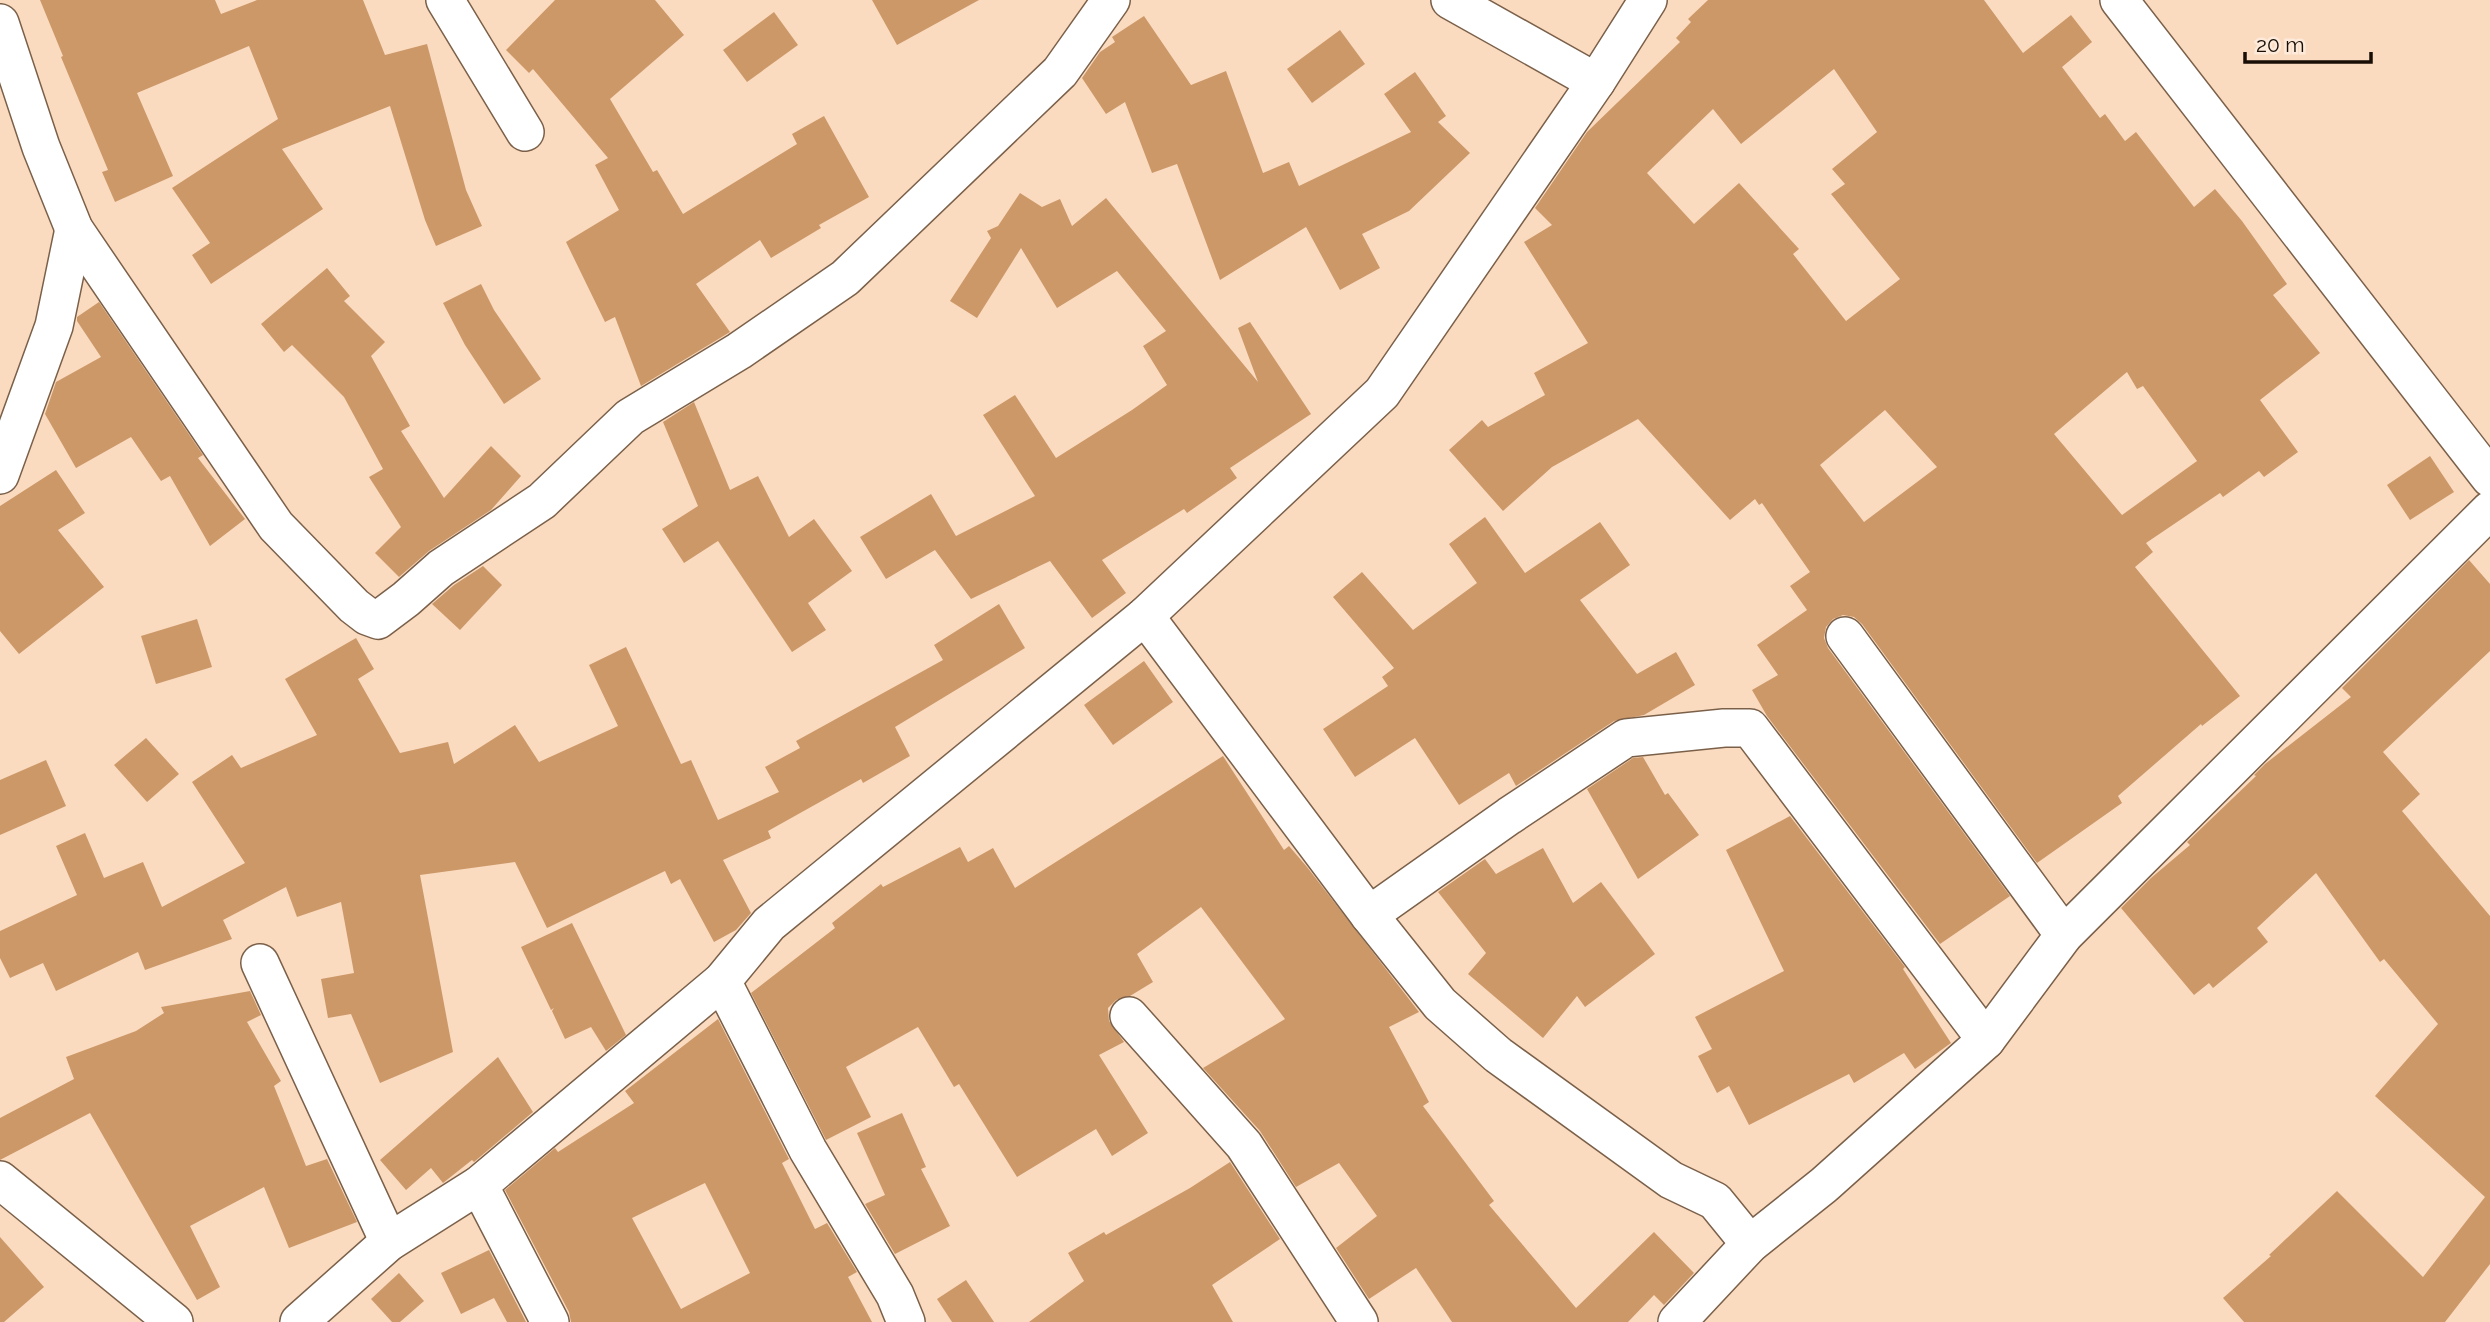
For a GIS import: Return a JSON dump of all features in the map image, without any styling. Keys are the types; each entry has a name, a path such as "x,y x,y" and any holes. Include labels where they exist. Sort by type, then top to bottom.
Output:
{"street":[{"path":"445,0 524,132"},
{"path":"0,23 41,147 74,229 276,526 354,606 367,616 379,620 442,568 542,501 630,417 739,351 845,278 1060,72 1111,0"},
{"path":"1450,0 1596,82"},
{"path":"299,1322 389,1242 479,1185 722,981 769,924 1145,617 1382,393 1596,82 1648,0"},
{"path":"2119,0 2490,478"},
{"path":"0,475 54,326 74,229"},
{"path":"1677,1322 1750,1244 1824,1185 1986,1040 2064,935 2490,510"},
{"path":"1145,617 1369,915 1440,1004 1498,1055 1671,1180 1715,1201 1750,1244"},
{"path":"1846,636 2064,935"},
{"path":"1369,915 1509,816 1626,738 1750,728 1986,1040"},
{"path":"260,963 389,1242"},
{"path":"722,981 808,1150 895,1295 906,1322"},
{"path":"1129,1016 1244,1145 1359,1322"},
{"path":"0,1180 174,1322"},
{"path":"479,1185 550,1322"}],"building":[{"path":"40,0 215,0 221,14 257,0 363,0 385,55 427,44 466,190 482,226 436,246 425,220 390,106 282,149 323,209 211,284 192,255 210,243 172,188 278,119 249,46 137,93 173,176 115,202 102,172 108,170"},
{"path":"555,0 655,0 684,35 610,99 653,172 657,170 683,214 797,144 792,134 824,116 869,197 819,225 821,228 771,258 760,240 696,284 730,332 641,386 615,317 605,322 566,242 619,210 595,165 608,158 533,69 529,73 506,50"},
{"path":"872,0 979,0 897,45"},
{"path":"1708,0 1984,0 2023,53 2071,15 2092,42 2062,67 2100,118 2105,114 2125,141 2136,132 2194,207 2215,189 2242,221 2287,284 2273,295 2320,353 2260,400 2298,452 2264,477 2259,471 2223,497 2220,493 2146,543 2153,552 2135,567 2240,696 2202,726 2201,724 2118,796 2122,803 2037,863 1862,624 1854,617 1843,615 1833,619 1826,627 1824,638 1828,648 2010,896 1940,944 1767,716 1752,690 1778,675 1757,645 1807,610 1790,586 1810,572 1762,503 1759,505 1755,499 1730,520 1638,419 1552,467 1503,511 1449,450 1482,420 1488,427 1545,395 1534,373 1588,343 1524,242 1552,225 1535,208 1587,132 1680,42 1676,38 1691,22 1688,19","holes":["1834,69 1877,132 1832,169 1845,184 1831,194 1900,279 1846,321 1793,254 1799,249 1739,183 1694,224 1647,173 1713,109 1741,144","2127,372 2137,389 2143,386 2197,461 2122,515 2054,434","1885,410 1937,467 1864,522 1820,465"]},
{"path":"774,12 798,45 747,82 723,50"},
{"path":"1144,16 1191,85 1226,71 1263,173 1289,162 1299,186 1411,132 1384,94 1415,72 1446,116 1438,122 1470,153 1409,211 1362,234 1380,268 1340,290 1306,227 1220,280 1177,164 1152,173 1125,102 1106,114 1082,78 1100,52 1115,42 1112,37"},
{"path":"1340,30 1365,64 1312,103 1287,69"},
{"path":"1020,193 1042,207 1060,199 1072,226 1106,198 1258,382 1238,328 1250,322 1311,414 1230,468 1237,478 1187,513 1184,509 1102,560 1126,593 1092,618 1050,561 971,599 935,550 886,579 860,537 931,494 956,536 1035,496 983,415 1015,395 1056,458 1167,385 1143,346 1166,331 1117,271 1057,308 1021,248 977,318 950,301 991,238 987,231 998,226"},
{"path":"327,268 350,296 344,301 385,342 371,356 410,426 401,431 444,498 491,446 521,476 491,510 429,551 399,577 375,553 401,527 369,477 383,469 344,397 292,345 284,352 261,324"},
{"path":"481,284 494,310 541,379 504,404 465,345 443,303"},
{"path":"99,302 203,455 198,458 245,519 210,546 170,476 161,481 131,437 76,468 45,414 56,382 101,357 77,321 77,317"},
{"path":"694,402 730,490 758,476 789,537 814,519 852,571 808,603 826,630 792,652 718,541 684,563 662,529 698,506 663,422"},
{"path":"2430,456 2454,492 2410,520 2387,485"},
{"path":"56,470 85,513 58,530 104,587 19,654 0,631 0,506"},
{"path":"1485,517 1525,573 1600,522 1630,565 1580,600 1637,674 1676,652 1695,685 1644,715 1614,721 1516,786 1509,773 1459,805 1415,738 1355,777 1323,729 1388,686 1382,677 1394,668 1333,597 1362,572 1413,630 1477,583 1449,544"},
{"path":"2469,560 2490,584 2490,651 2383,752 2420,794 2402,811 2490,916 2490,1264 2445,1322 2244,1322 2223,1298 2271,1256 2269,1255 2337,1191 2423,1277 2485,1197 2375,1096 2438,1024 2384,959 2380,962 2316,873 2257,928 2268,942 2213,988 2209,983 2194,995 2121,908 2190,845 2187,842 2256,776 2254,775 2265,764 2351,697 2342,688"},
{"path":"483,566 502,585 460,630 432,604"},
{"path":"999,604 1025,648 895,727 910,756 863,783 861,779 768,831 771,838 723,860 751,913 736,930 714,942 680,879 671,884 665,871 547,928 515,862 420,875 453,1052 380,1083 351,1014 328,1018 321,979 354,973 341,902 297,917 286,887 223,920 232,939 145,970 138,952 56,991 43,963 10,978 0,958 0,931 77,895 56,846 85,833 104,878 143,862 162,907 245,863 192,782 232,755 241,768 317,735 285,679 356,638 374,669 358,679 400,753 448,742 454,764 515,725 539,762 618,726 589,665 626,647 681,764 691,760 718,820 779,792 765,767 800,748 796,741 943,660 934,645"},
{"path":"197,619 212,667 156,684 141,636"},
{"path":"1144,661 1173,702 1113,745 1084,705"},
{"path":"146,738 179,774 147,802 114,765"},
{"path":"1223,756 1284,850 1289,846 1307,867 1419,1012 1389,1027 1429,1102 1423,1106 1494,1201 1489,1205 1576,1308 1654,1232 1694,1273 1664,1305 1654,1295 1628,1322 1452,1322 1416,1268 1369,1299 1336,1248 1377,1216 1339,1163 1296,1187 1260,1131 1203,1068 1285,1019 1201,907 1137,954 1153,982 1130,996 1116,1000 1108,1008 1109,1021 1124,1042 1099,1055 1148,1133 1112,1156 1096,1129 1017,1177 959,1084 954,1087 918,1027 846,1067 871,1117 826,1140 751,993 835,928 832,923 881,884 883,887 960,847 968,862 993,848 1015,888"},
{"path":"1643,757 1665,795 1668,793 1699,835 1638,879 1587,789 1633,758"},
{"path":"46,760 66,806 0,835 0,780"},
{"path":"1790,816 1905,967 1903,969 1951,1043 1915,1069 1904,1053 1854,1083 1849,1074 1749,1125 1729,1086 1717,1093 1698,1056 1712,1049 1695,1017 1784,971 1726,850"},
{"path":"1543,848 1573,903 1601,882 1655,954 1585,1007 1577,996 1543,1038 1468,974 1486,953 1438,892 1485,859 1496,874"},
{"path":"572,923 626,1035 606,1051 591,1027 565,1039 552,1011 554,1008 551,1010 521,947"},
{"path":"250,991 261,1015 247,1022 281,1081 274,1086 306,1166 327,1159 357,1222 289,1248 264,1187 190,1226 220,1287 197,1300 90,1113 0,1160 0,1118 74,1079 66,1057 136,1031 164,1013 161,1007"},
{"path":"718,1019 789,1159 782,1163 815,1229 827,1223 857,1272 848,1277 872,1322 571,1322 569,1312 505,1190 555,1148 558,1152 634,1103 625,1091","holes":["705,1183 750,1273 681,1309 632,1218"]},
{"path":"498,1057 533,1112 474,1162 472,1160 443,1183 431,1168 406,1190 380,1160"},
{"path":"902,1113 926,1167 921,1169 950,1226 895,1254 865,1204 885,1195 857,1133"},
{"path":"1230,1162 1280,1239 1212,1285 1233,1322 1029,1322 1084,1281 1068,1253 1190,1188"},
{"path":"0,1237 44,1287 4,1322 0,1322"},
{"path":"489,1250 526,1322 507,1322 494,1298 461,1314 441,1273"},
{"path":"399,1273 424,1301 400,1322 392,1322 371,1299"},
{"path":"966,1280 994,1322 952,1322 937,1299"}]}
